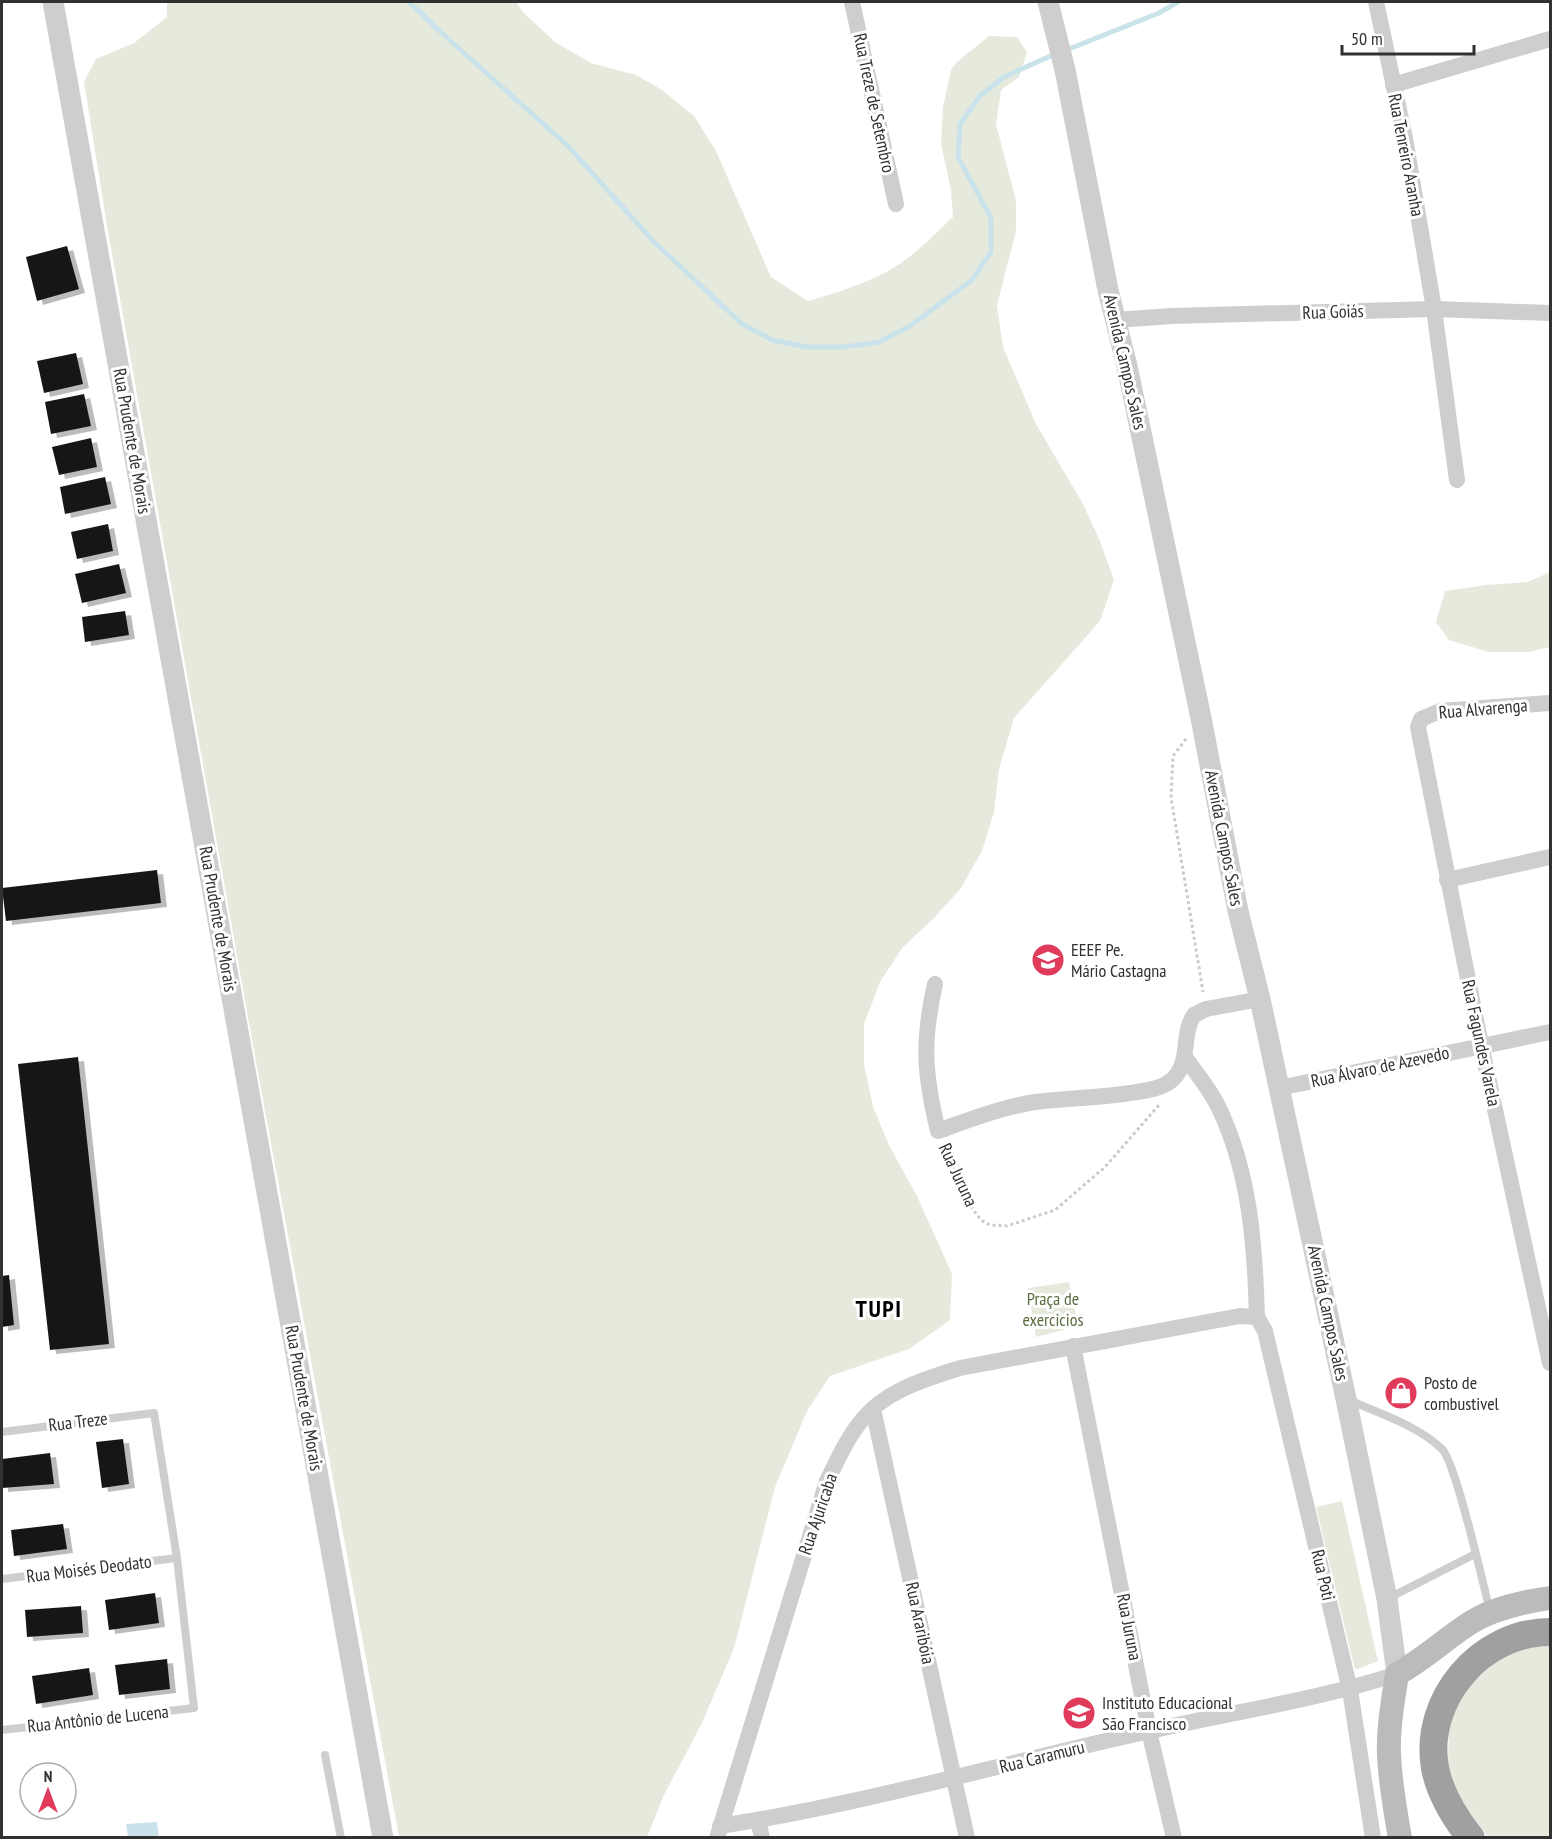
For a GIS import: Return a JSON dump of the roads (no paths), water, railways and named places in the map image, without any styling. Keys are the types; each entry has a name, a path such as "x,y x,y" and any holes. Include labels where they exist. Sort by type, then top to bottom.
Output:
{"highway":[{"path":"1471,1838 1447,1802 1435,1769 1436,1726 1445,1698 1456,1679 1489,1651 1515,1637 1551,1632"}],"main road":[{"path":"1400,1838 1389,1753 1390,1720 1397,1674 1417,1664 1471,1623 1490,1613 1512,1605 1551,1598"}],"street":[{"name":"Rua Prudente de Morais","path":"53,2 383,1838"},
{"name":"Rua Treze de Setembro","path":"852,2 896,204"},
{"name":"Avenida Campos Sales","path":"1048,2 1065,70 1115,320 1201,718 1238,911 1260,999 1346,1399 1387,1599 1397,1674"},
{"name":"Rua Tenreiro Aranha","path":"1376,2 1405,138 1434,309 1457,480"},
{"path":"1393,85 1551,39"},
{"name":"Rua Goiás","path":"1115,320 1172,316 1434,309 1551,313"},
{"name":"Rua Alvarenga","path":"1419,723 1424,717 1440,711 1551,703"},
{"name":"Rua Fagundes Varela","path":"1419,723 1419,737 1481,1045 1551,1363"},
{"path":"1447,880 1551,857"},
{"name":"Rua Juruna","path":"935,984 926,1035 926,1057 929,1095 938,1131 1011,1107 1034,1102 1146,1091 1173,1080 1185,1057"},
{"path":"1257,1317 1255,1258 1250,1217 1236,1151 1217,1105 1185,1057 1191,1019 1198,1012 1260,999"},
{"name":"Rua Álvaro de Azevedo","path":"1279,1088 1551,1032"},
{"name":"Rua Ajuricaba","path":"718,1832 827,1481 862,1420 873,1409 891,1396 920,1381 960,1368 1240,1316 1257,1317"},
{"name":"Rua Poti","path":"1257,1317 1265,1331 1350,1690 1365,1796 1374,1838"},
{"name":"Rua Juruna","path":"1073,1346 1149,1731 1174,1838"},
{"name":"Rua Araribóia","path":"873,1409 967,1838"},
{"name":"Rua Caramuru","path":"718,1832 758,1820 954,1778 1149,1731 1350,1690 1397,1674"},
{"path":"758,1820 762,1838"}],"lane":[{"path":"1346,1399 1413,1428 1444,1451 1456,1482 1490,1613"},
{"name":"Rua Treze","path":"2,1432 154,1413 177,1558"},
{"path":"1387,1599 1475,1554"},
{"name":"Rua Moisés Deodato","path":"2,1579 177,1558"},
{"name":"Rua Antônio de Lucena","path":"2,1730 194,1708 177,1558"},
{"path":"325,1755 341,1838"}],"water":[{"path":"157,1822 159,1837 128,1837 126,1824"}],"waterway":[{"path":"409,2 567,145 654,242 742,324 772,340 807,347 845,347 879,342 910,326 972,280 991,252 991,218 958,157 960,124 980,96 1004,77 1055,54"},
{"path":"1064,51 1159,13 1178,2"}],"place":[{"name":"EEEF Pe. Mário Castagna","path":"1048,960"},
{"name":"Posto de combustivel","path":"1401,1393"},
{"name":"Instituto Educacional São Francisco","path":"1079,1713"}],"district":[{"name":"TUPI","path":"879,1309"}],"park label":[{"name":"Praça de exercicios","path":"1053,1309"}]}
